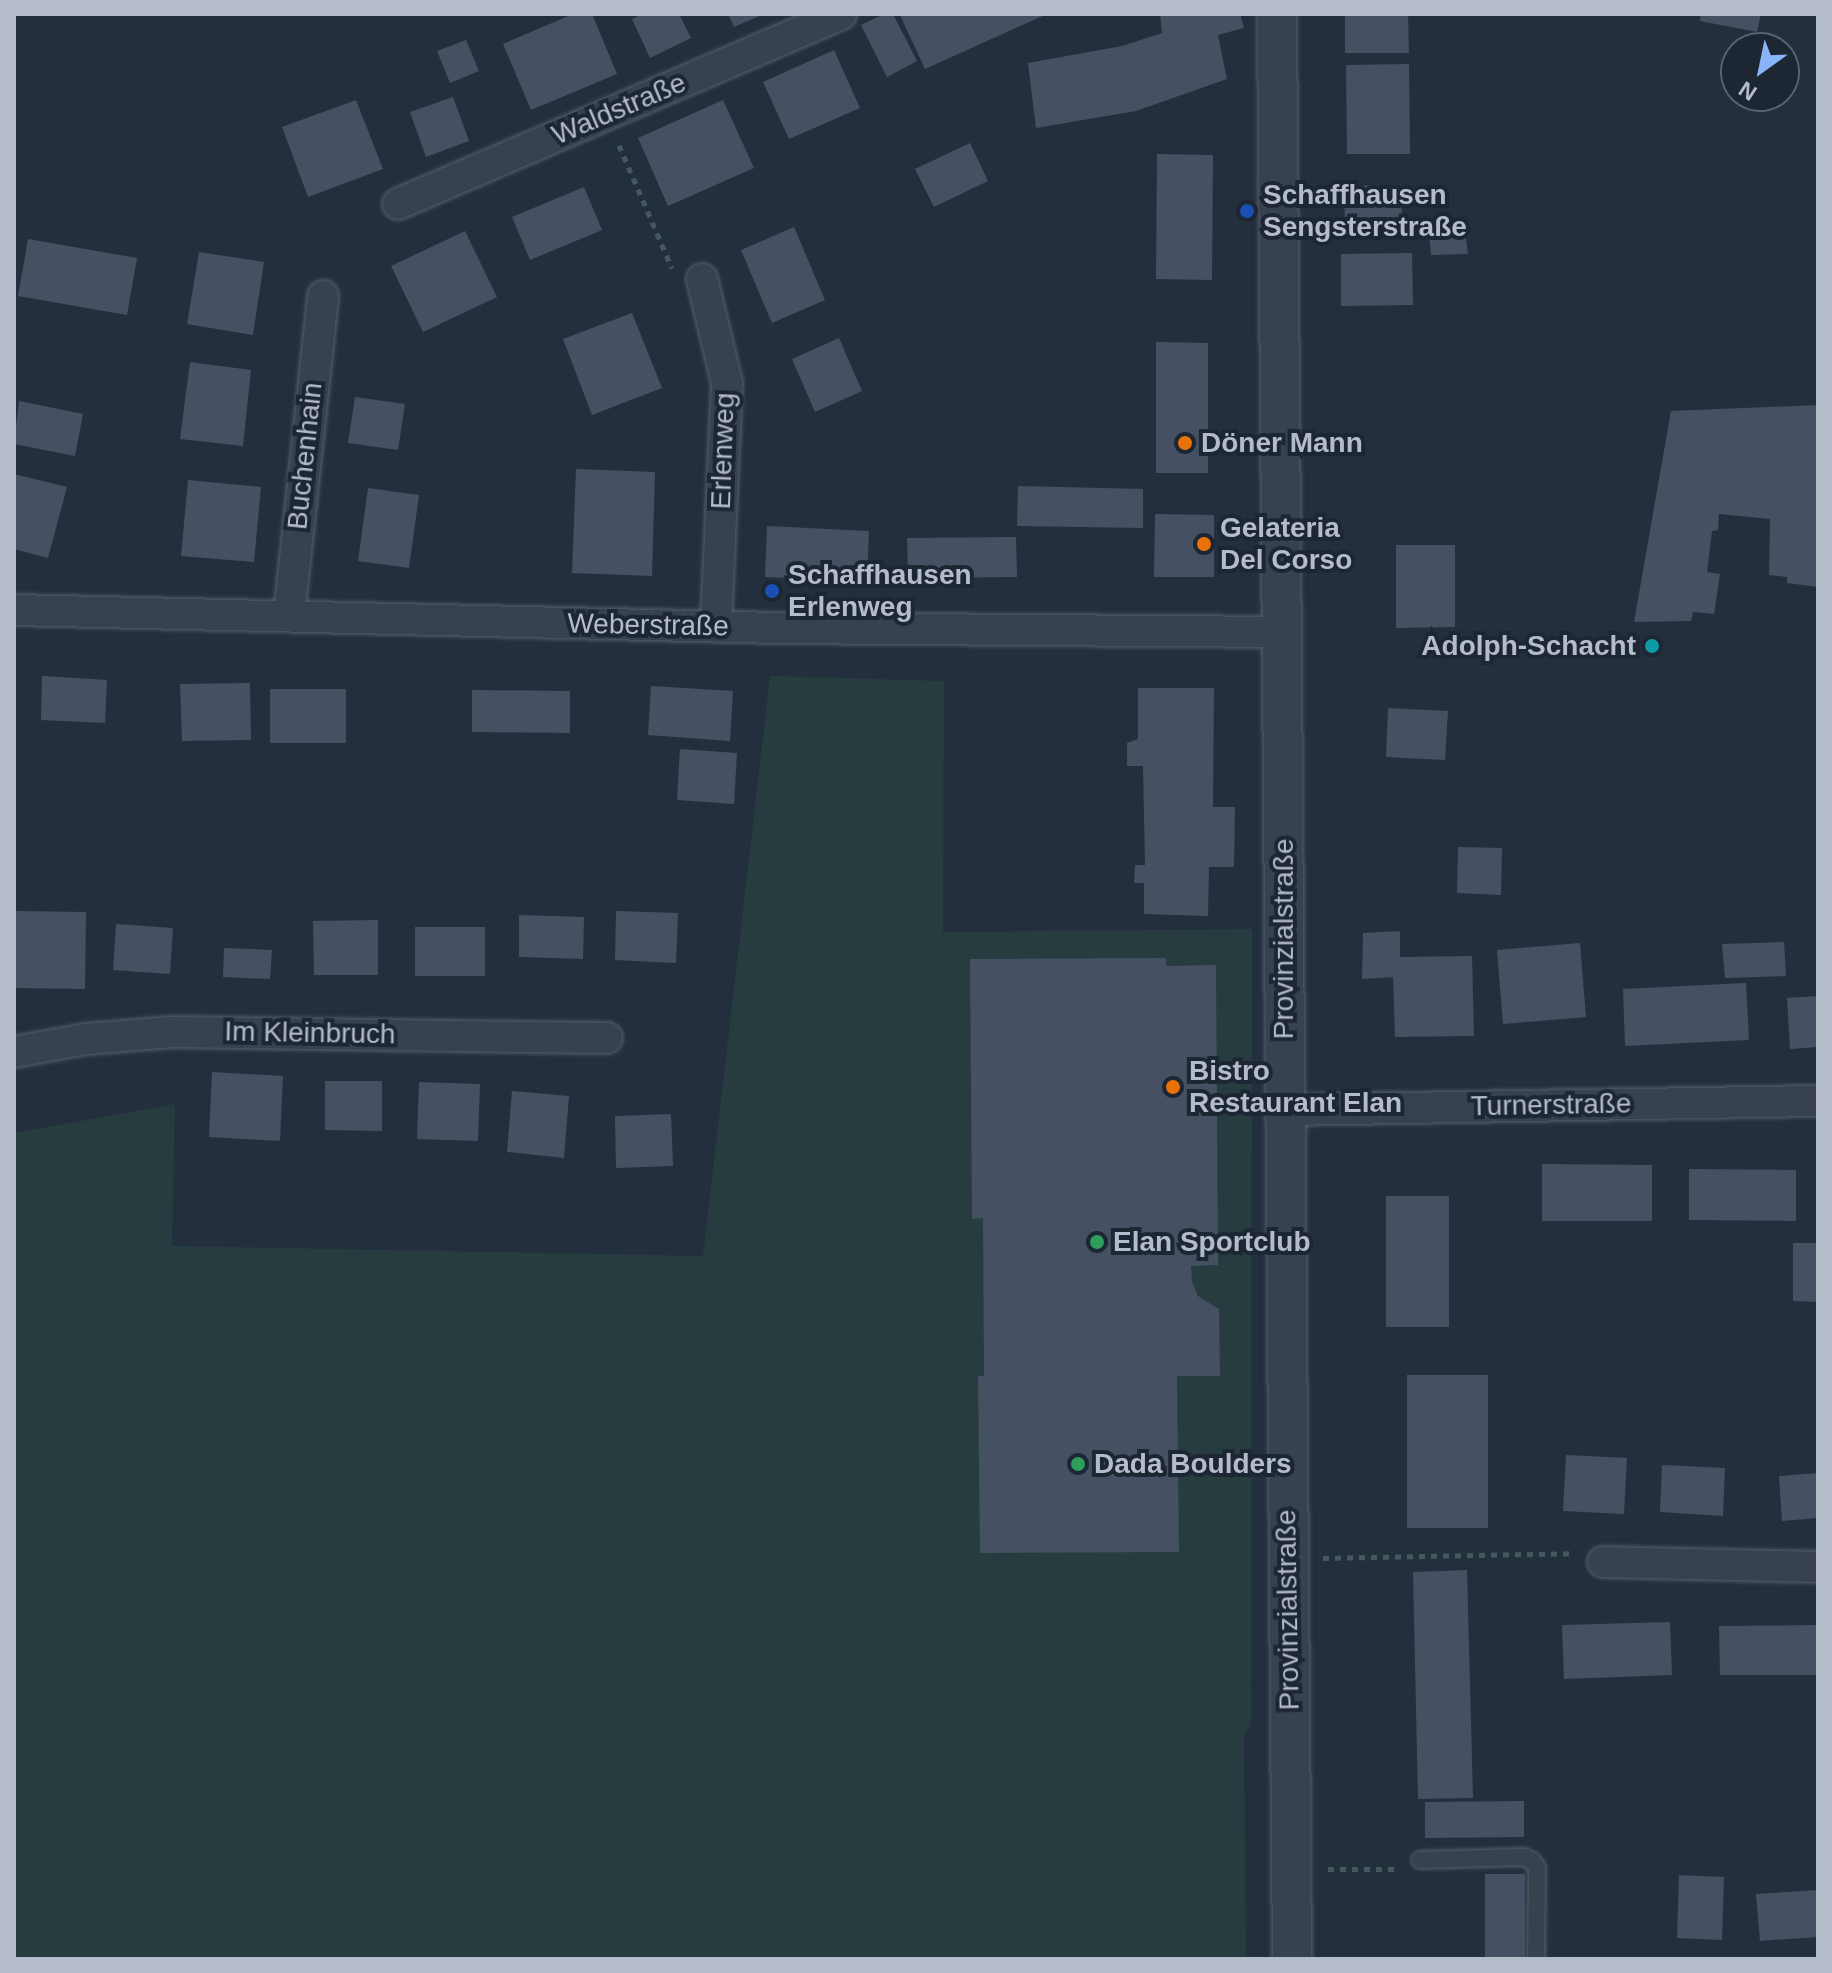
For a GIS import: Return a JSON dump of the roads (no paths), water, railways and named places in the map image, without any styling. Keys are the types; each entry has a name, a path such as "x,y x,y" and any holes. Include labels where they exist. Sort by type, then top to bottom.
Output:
{"street":[{"name":"Waldstraße","path":"398,204 841,14"},
{"name":"Provinzialstraße","path":"1277,14 1292,1959"},
{"name":"Erlenweg","path":"702,279 727,383 716,627"},
{"name":"Buchenhain","path":"289,616 323,296"},
{"name":"Weberstraße","path":"14,610 716,627 1282,632"},
{"name":"Im Kleinbruch","path":"14,1052 86,1039 173,1032 607,1038"},
{"name":"Turnerstraße","path":"1284,1110 1818,1101"},
{"path":"1603,1562 1818,1567"}],"lane":[{"path":"1420,1860 1524,1857 1532,1861 1537,1868 1536,1959"}],"place":[{"name":"Schaffhausen Sengsterstraße","path":"1247,211"},
{"name":"Döner Mann","path":"1185,443"},
{"name":"Gelateria Del Corso","path":"1204,544"},
{"name":"Schaffhausen Erlenweg","path":"772,591"},
{"name":"Adolph-Schacht","path":"1652,646"},
{"name":"Bistro Restaurant Elan","path":"1173,1087"},
{"name":"Elan Sportclub","path":"1097,1242"},
{"name":"Dada Boulders","path":"1078,1464"}]}
